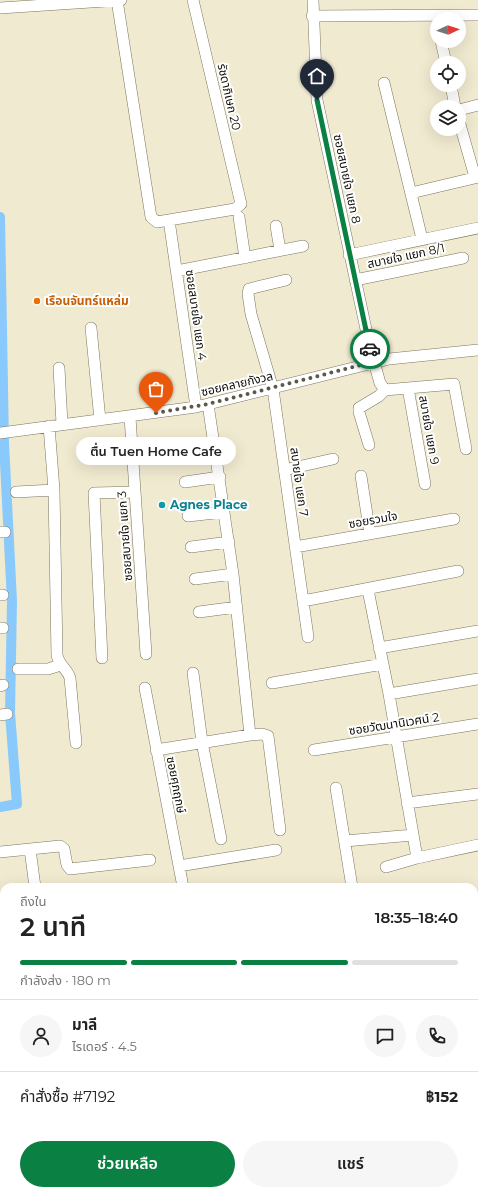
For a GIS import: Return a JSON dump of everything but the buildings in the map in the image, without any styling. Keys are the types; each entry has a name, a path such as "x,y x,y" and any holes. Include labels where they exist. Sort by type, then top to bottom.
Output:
{"street":[{"name":"รัชดาภิเษก 20","path":"117,0 152,220 157,222 236,209 241,204 192,0"},
{"path":"0,8 121,0"},
{"name":"ซอยสบายใจ แยก 8","path":"313,0 312,16 317,100 349,255 374,362"},
{"path":"466,16 478,15"},
{"path":"312,16 430,18"},
{"path":"384,83 422,239"},
{"path":"466,108 478,105"},
{"path":"411,193 476,177 464,136"},
{"path":"239,217 245,258"},
{"path":"276,226 280,250"},
{"name":"ซอยสบายใจ แยก 4","path":"170,227 196,407"},
{"path":"349,255 478,228"},
{"path":"177,271 303,246"},
{"name":"สบายใจ แยก 8/1","path":"355,280 463,258"},
{"name":"สบายใจ แยก 7","path":"286,280 249,289 248,294 251,314 273,388 308,637"},
{"path":"91,328 100,420"},
{"name":"ซอยคลายกังวล","path":"0,433 62,424 130,417 196,407 374,362 478,350"},
{"path":"369,445 359,408 374,400 385,390 380,383 374,362"},
{"path":"59,368 62,424"},
{"path":"408,388 454,384 466,449"},
{"name":"สบายใจ แยก 9","path":"385,390 408,388 425,484"},
{"path":"208,404 229,542 250,735"},
{"name":"ซอยสบายใจ แยก 3","path":"130,417 146,654"},
{"path":"49,426 54,490 57,655 61,666"},
{"path":"180,447 214,444"},
{"path":"284,470 333,459"},
{"path":"361,476 370,534"},
{"path":"185,482 220,478"},
{"path":"16,492 54,490"},
{"path":"102,658 94,493 135,492"},
{"path":"188,516 224,512"},
{"name":"ซอยรวมใจ","path":"295,547 454,519"},
{"path":"191,547 229,542"},
{"path":"303,601 368,590 458,571"},
{"path":"195,579 233,574"},
{"path":"368,590 389,694 417,858"},
{"path":"199,612 237,607"},
{"path":"379,648 478,631"},
{"path":"272,683 383,664"},
{"path":"18,669 48,669 61,666 67,669 70,678 76,743"},
{"path":"193,673 202,742 220,839"},
{"path":"389,694 478,679"},
{"name":"ซอยศุภฤกษ์","path":"145,688 182,883"},
{"name":"ซอยวัฒนานิเวศน์ 2","path":"314,750 478,724"},
{"path":"156,750 250,735 266,734 270,741 280,830"},
{"path":"336,788 351,883"},
{"path":"407,803 478,794"},
{"path":"345,841 413,835"},
{"path":"386,866 478,845"},
{"path":"0,852 63,847 67,865 70,869 150,860"},
{"path":"30,850 34,883"},
{"path":"179,866 276,850"}],"waterway":[{"path":"0,217 4,443 12,601 10,713 17,804 0,807"}],"way so far":[{"path":"156,413 196,407 373,362 370,349"}],"place":[{"name":"เรือนจันทร์แหล่ม","path":"37,301"},
{"name":"ตื่น Tuen Home Cafe","path":"156,413"},
{"name":"Agnes Place","path":"162,505"}],"route":[{"path":"317,100 370,349"}]}
